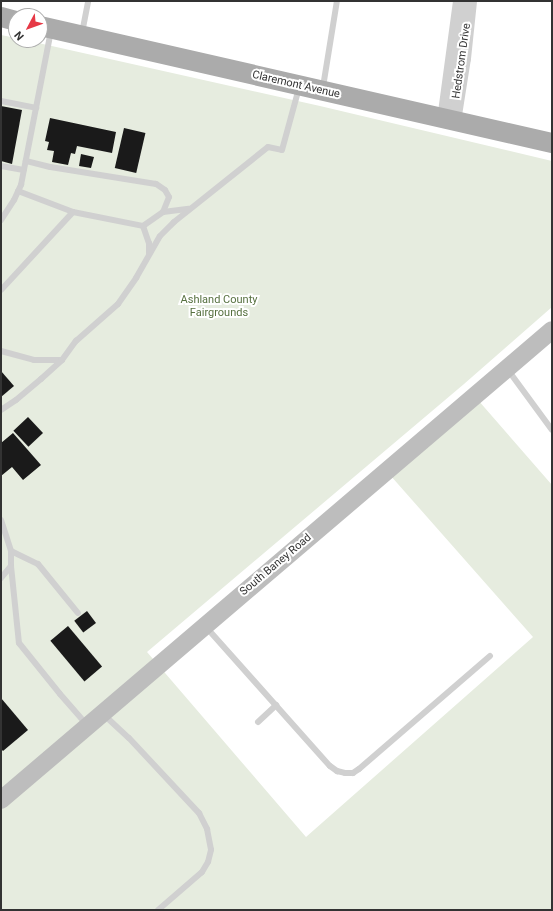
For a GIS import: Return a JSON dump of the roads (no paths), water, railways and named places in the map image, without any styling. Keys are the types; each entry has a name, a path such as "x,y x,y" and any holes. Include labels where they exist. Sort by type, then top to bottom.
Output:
{"main road":[{"name":"Claremont Avenue","path":"48,28 552,143"}],"street":[{"name":"Hedstrom Drive","path":"448,120 459,1"},
{"name":"Hedstrom Drive","path":"448,120 464,58 470,1"},
{"name":"South Baney Road","path":"1,800 552,330"}],"lane":[{"path":"81,36 88,1"},
{"path":"322,91 337,1"},
{"path":"1,220 18,191 24,170 36,108 43,48"},
{"path":"1,410 16,400 62,360 76,341 118,304 136,278 160,236 174,222 268,147 282,150 300,85"},
{"path":"1,101 36,108"},
{"path":"26,161 50,167 156,184 165,190 169,197 163,212"},
{"path":"1,166 24,170"},
{"path":"18,191 73,212 143,226 163,212 190,209"},
{"path":"1,290 73,212"},
{"path":"143,226 149,243 149,255"},
{"path":"1,351 34,360 62,360"},
{"path":"507,368 552,430"},
{"path":"1,520 11,551 11,566 19,643 60,694 88,725"},
{"path":"11,551 38,564 78,613"},
{"path":"1,578 11,566"},
{"path":"205,626 330,766 337,771 353,773 359,770 490,656"},
{"path":"258,722 276,705"},
{"path":"102,713 129,738 199,813 207,829 211,850 208,862 202,872 158,910"}],"park label":[{"name":"Ashland County Fairgrounds","path":"219,307"}]}
